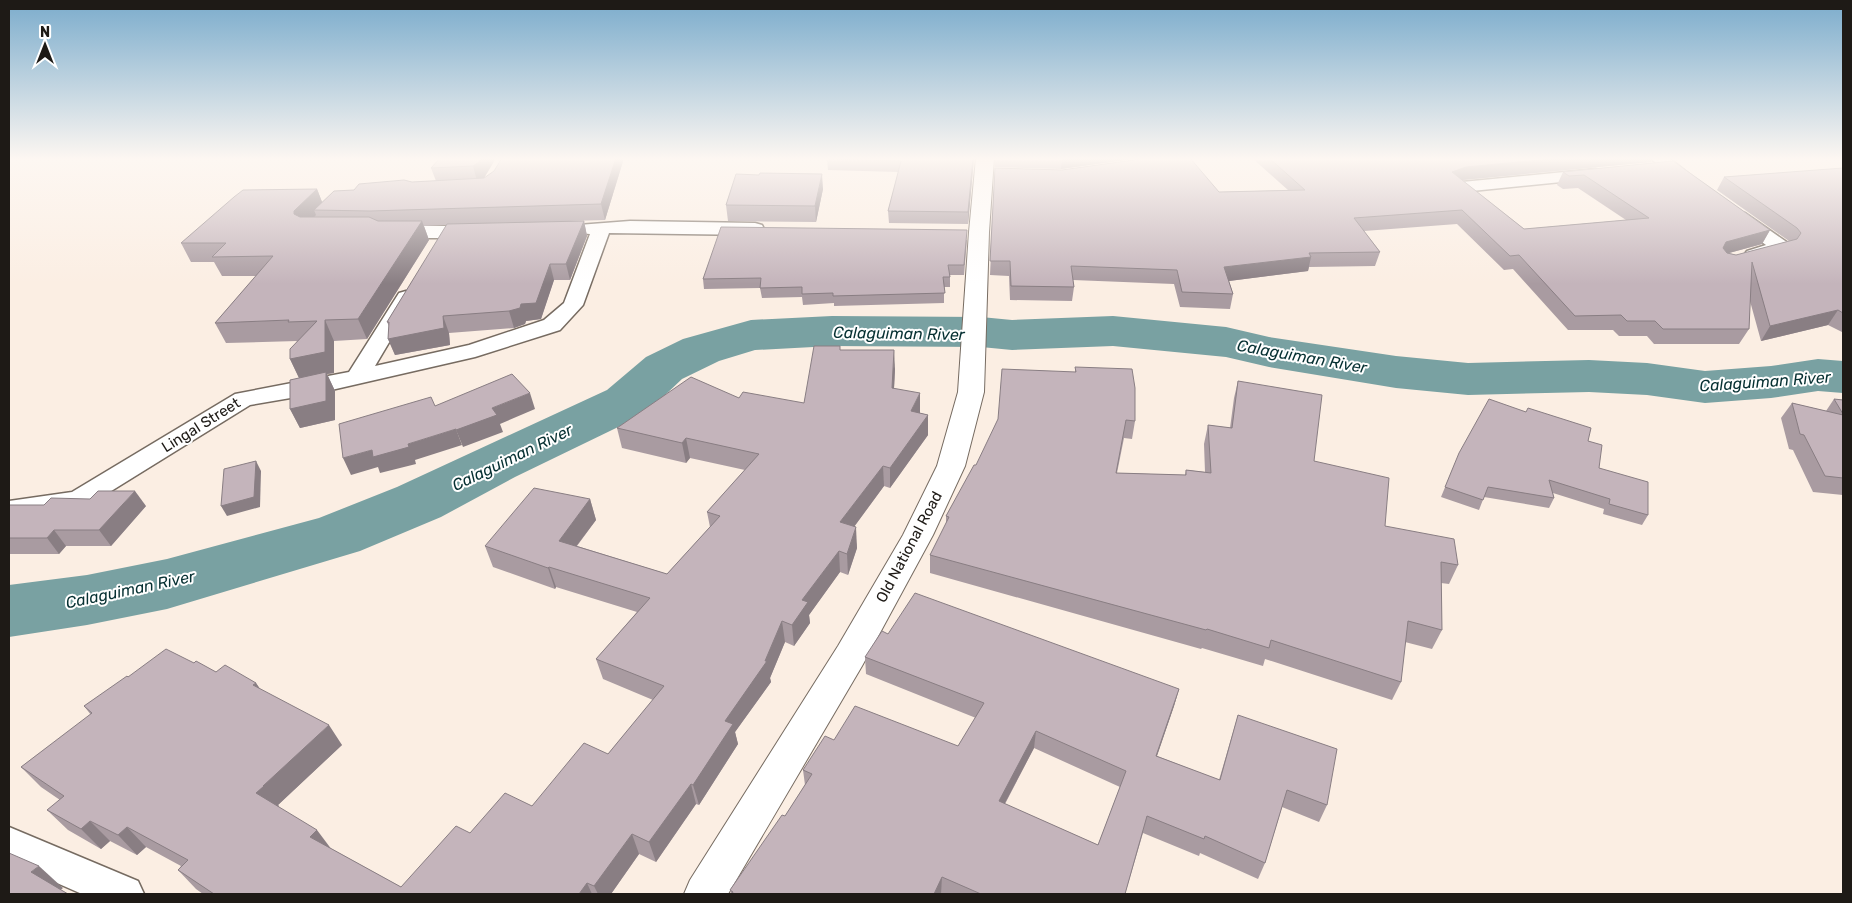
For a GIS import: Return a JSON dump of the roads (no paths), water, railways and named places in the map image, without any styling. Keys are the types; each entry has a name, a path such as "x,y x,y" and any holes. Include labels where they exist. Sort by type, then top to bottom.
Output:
{"main road":[{"name":"Old National Road","path":"706,894 850,656 918,535 951,466 971,392 975,297 969,232 980,200"}],"street":[{"path":"1725,207 1781,247 1735,259"},
{"path":"572,230 630,227 770,229"},
{"name":"Lingal Street","path":"9,510 78,500 243,399 314,387 475,350 552,325 573,305 601,229"},
{"path":"385,232 440,242 494,232"},
{"path":"358,376 414,284"},
{"path":"9,844 125,894"}],"waterway":[{"name":"Calaguiman River","path":"9,611 87,600 167,584 338,535 419,502 494,464 626,402 664,368 701,350 751,335 832,331 981,332 1012,335 1113,331 1226,342 1269,352 1396,372 1468,379 1589,376 1647,379 1705,387 1771,382 1818,375 1843,377"}]}
